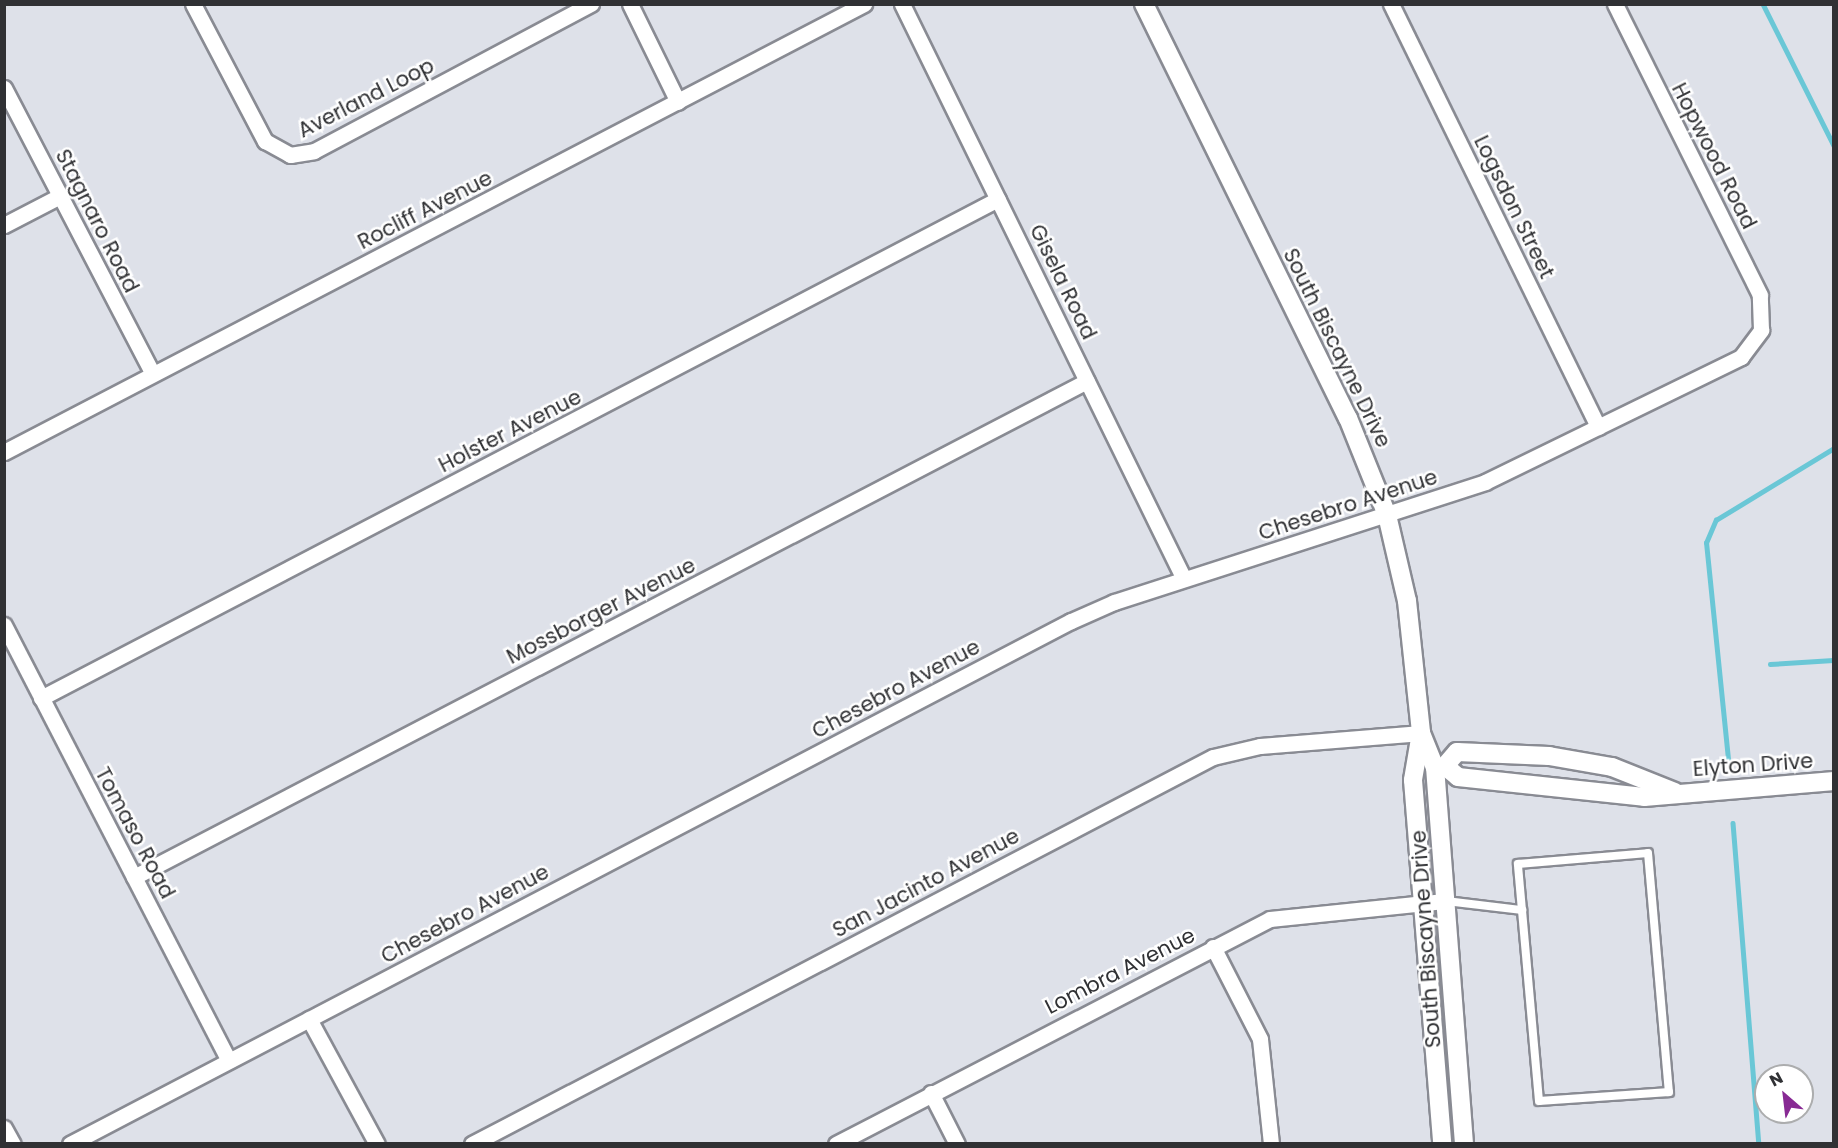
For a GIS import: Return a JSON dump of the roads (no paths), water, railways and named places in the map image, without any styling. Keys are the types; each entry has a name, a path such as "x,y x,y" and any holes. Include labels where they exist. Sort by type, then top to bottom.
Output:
{"street":[{"name":"Averland Loop","path":"194,4 265,141 290,155 314,151 591,4"},
{"path":"630,4 678,102"},
{"name":"Rocliff Avenue","path":"4,452 864,4"},
{"name":"Gisela Road","path":"902,4 1184,579"},
{"name":"South Biscayne Drive","path":"1144,4 1348,418 1387,515 1410,623 1421,733 1415,768 1442,1143"},
{"name":"Logsdon Street","path":"1391,4 1598,427"},
{"name":"Hopwood Road","path":"1615,4 1760,295 1761,330"},
{"name":"Stagnaro Road","path":"4,88 153,374"},
{"path":"4,225 60,196"},
{"name":"Holster Avenue","path":"41,698 998,199"},
{"name":"Chesebro Avenue","path":"70,1143 1071,621 1184,579 1485,482 1736,360 1761,330"},
{"name":"Mossborger Avenue","path":"134,877 1087,381"},
{"name":"Tomaso Road","path":"4,624 229,1060"},
{"name":"South Biscayne Drive","path":"1421,733 1440,767 1444,901 1464,1143"},
{"name":"San Jacinto Avenue","path":"472,1143 1213,757 1260,746 1421,733"},
{"path":"1415,768 1440,767 1457,752 1549,756 1612,767 1675,792"},
{"name":"Elyton Drive","path":"1440,767 1458,777 1644,797 1675,792 1833,781"},
{"name":"Lombra Avenue","path":"836,1143 1213,947 1283,915 1444,901"},
{"path":"1213,947 1260,1039 1270,1143"},
{"path":"309,1019 377,1143"},
{"path":"931,1093 957,1143"},
{"path":"4,1128 13,1143"}],"lane":[{"path":"1648,853 1669,1092 1539,1101 1522,910 1518,864 1648,853"},
{"path":"1444,901 1522,910"}],"waterway":[{"path":"1763,4 1834,146"},
{"path":"1728,759 1706,543 1716,520 1834,448"},
{"path":"1770,664 1833,660"},
{"path":"1733,823 1759,1144"}]}
